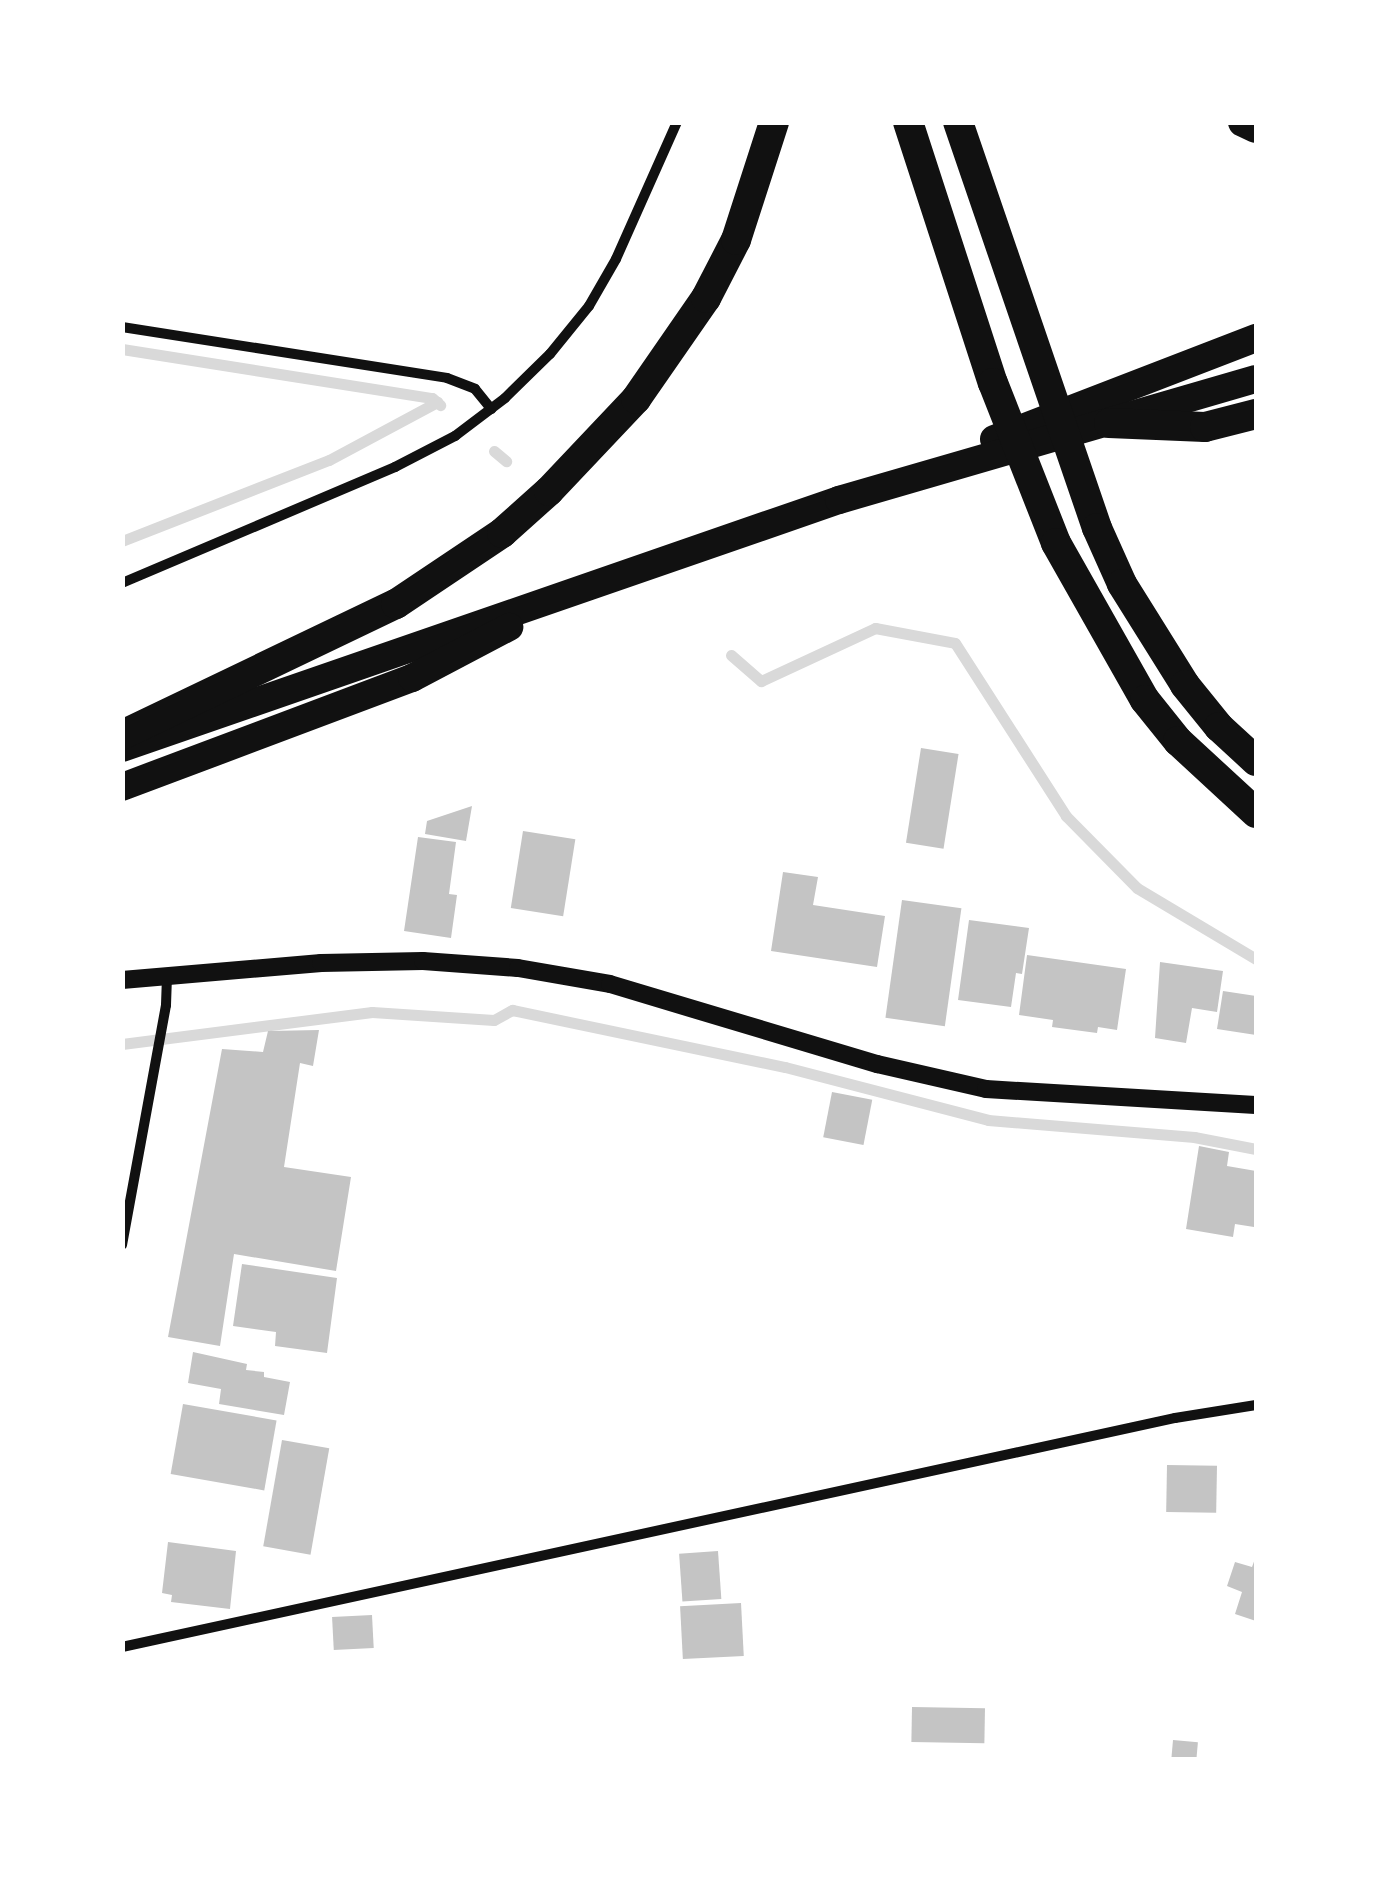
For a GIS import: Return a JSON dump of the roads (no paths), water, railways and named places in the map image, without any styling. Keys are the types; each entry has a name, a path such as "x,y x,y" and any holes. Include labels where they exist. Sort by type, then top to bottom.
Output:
{"highway":[{"path":"122,735 396,604 490,542 550,491 636,399 706,298 736,240 774,122"},
{"path":"908,122 993,382 1056,544 1144,700 1191,754 1256,813"},
{"path":"958,122 1097,528 1122,584 1185,686 1256,761"},
{"path":"1243,122 1256,128"},
{"path":"122,748 839,500 1256,338"},
{"path":"839,500 1256,380"},
{"path":"1109,424 1204,427 1256,414"},
{"path":"122,787 412,678 594,582"}],"street":[{"path":"122,582 379,475 455,436 491,408 550,354 589,306 616,260 676,122"},
{"path":"122,327 447,378 475,389 491,408"},
{"path":"122,980 322,963 423,961 518,968 610,984 877,1064 986,1088 1256,1105"},
{"path":"122,1245 161,1029 166,976"},
{"path":"122,1647 1175,1418 1256,1405"}],"waterway":[{"path":"122,349 432,398 440,405"},
{"path":"122,541 329,460 437,402"},
{"path":"494,451 506,461"},
{"path":"731,655 761,681 875,628 955,643 1066,816 1137,888 1256,959"},
{"path":"122,1044 372,1012 494,1020 512,1010 785,1067 988,1120 1194,1137 1256,1149"}]}
